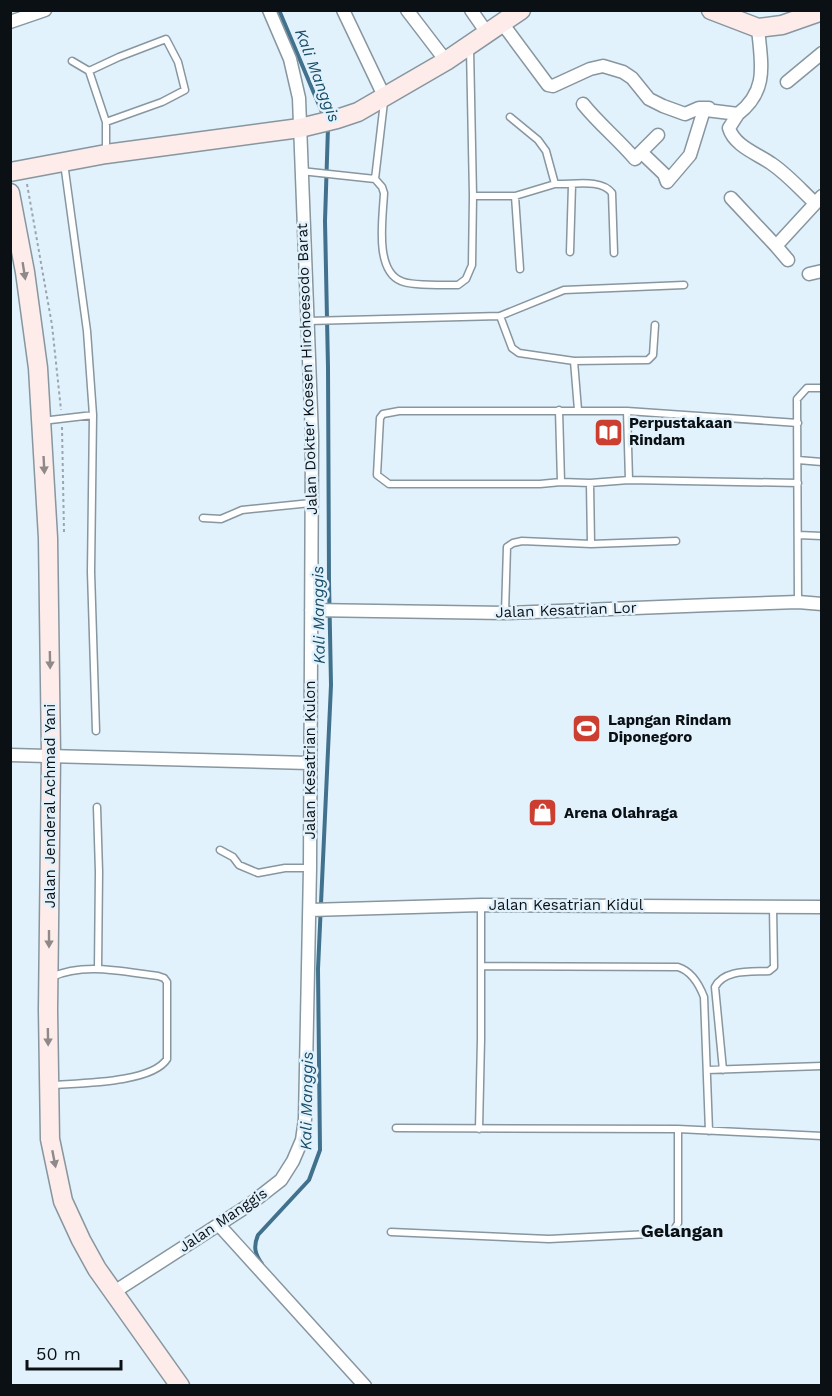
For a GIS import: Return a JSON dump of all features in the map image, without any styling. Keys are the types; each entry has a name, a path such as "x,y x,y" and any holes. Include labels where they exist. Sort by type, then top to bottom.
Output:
{"main road":[{"path":"10,172 106,154 309,126 337,119 358,112 446,61 521,10"},
{"path":"711,10 758,28 782,25 822,11"},
{"name":"Jalan Jenderal Achmad Yani","path":"10,193 25,272 38,368 48,538 51,755 50,1139 63,1201 97,1269 180,1386"}],"street":[{"path":"11,18 45,10"},
{"name":"Jalan Dokter Koesen Hirohoesodo Barat","path":"269,10 290,59 299,98 309,126 301,171 312,437 311,610"},
{"path":"343,10 384,96"},
{"path":"407,10 446,61"},
{"path":"471,10 494,28 548,85 553,86 590,69 603,66 623,72 632,78 649,99 685,114 705,107 737,110 739,113"},
{"path":"758,28 760,86 753,100 730,124 729,131 751,153 772,164 818,200 776,246"},
{"path":"787,82 822,53"},
{"path":"583,104 608,133 619,140 634,159 658,135"},
{"path":"641,152 664,174 667,183 690,155 701,115 706,110 739,113"},
{"path":"669,115 700,123"},
{"path":"731,198 788,260"},
{"name":"Jalan Kesatrian Lor","path":"311,610 505,613 798,602 822,604"},
{"name":"Jalan Kesatrian Kulon","path":"310,910 311,610"},
{"path":"10,755 309,763"},
{"name":"Jalan Kesatrian Kidul","path":"310,910 481,905 822,907"},
{"name":"Jalan Manggis","path":"114,1292 249,1205 281,1180 293,1161 302,1140 305,1119 310,910"},
{"path":"219,1225 366,1386"}],"lane":[{"path":"89,71 166,39 178,62 185,90 162,102 106,122"},
{"path":"301,171 375,179 384,193 385,266 402,282 458,285 466,279 472,265 470,45"},
{"path":"72,61 89,71 106,122 106,154"},
{"path":"375,179 384,96"},
{"path":"510,117 538,140 546,151 555,184"},
{"path":"64,161 87,332 93,416 91,572 96,731"},
{"path":"473,196 516,196 555,184 598,184 612,193 614,253"},
{"path":"570,252 572,185"},
{"path":"516,196 520,269"},
{"path":"308,321 501,316 564,290 684,285"},
{"path":"501,316 512,348 519,353 574,361 648,360 653,355 655,325"},
{"path":"574,361 578,410"},
{"path":"798,602 797,399 807,388 822,388"},
{"path":"559,410 561,482"},
{"path":"798,423 627,411 399,411 383,414 380,417 377,475 389,484 540,484 629,480 798,483"},
{"path":"627,411 629,480"},
{"path":"41,421 93,416"},
{"path":"798,460 822,462"},
{"path":"590,483 591,544"},
{"path":"203,518 220,519 242,510 311,503"},
{"path":"798,535 822,536"},
{"path":"505,613 507,548 513,543 522,541 591,544 676,541"},
{"path":"97,807 98,969"},
{"path":"220,850 233,857 239,865 258,873 285,868 310,868"},
{"path":"479,1129 482,1039 481,905"},
{"path":"723,1070 715,987 718,980 728,974 769,970 774,967 773,906"},
{"path":"481,966 678,967 685,969 697,982 704,997 709,1131"},
{"path":"49,979 69,970 98,969 164,978 167,982 167,1059 164,1064 153,1071 130,1078 49,1086"},
{"path":"707,1070 822,1066"},
{"path":"396,1128 678,1129 822,1136"},
{"path":"391,1232 549,1239 670,1233 678,1223 678,1129"}],"waterway":[{"name":"Kali Manggis","path":"279,10 324,117"},
{"name":"Kali Manggis","path":"262,1264 255,1250 258,1235 309,1180 320,1150 318,969 331,685 325,221 328,127"}],"place":[{"name":"Perpustakaan Rindam","path":"608,432"},
{"name":"Lapngan Rindam Diponegoro","path":"587,729"},
{"name":"Arena Olahraga","path":"543,813"}],"district":[{"name":"Gelangan","path":"682,1231"}]}
